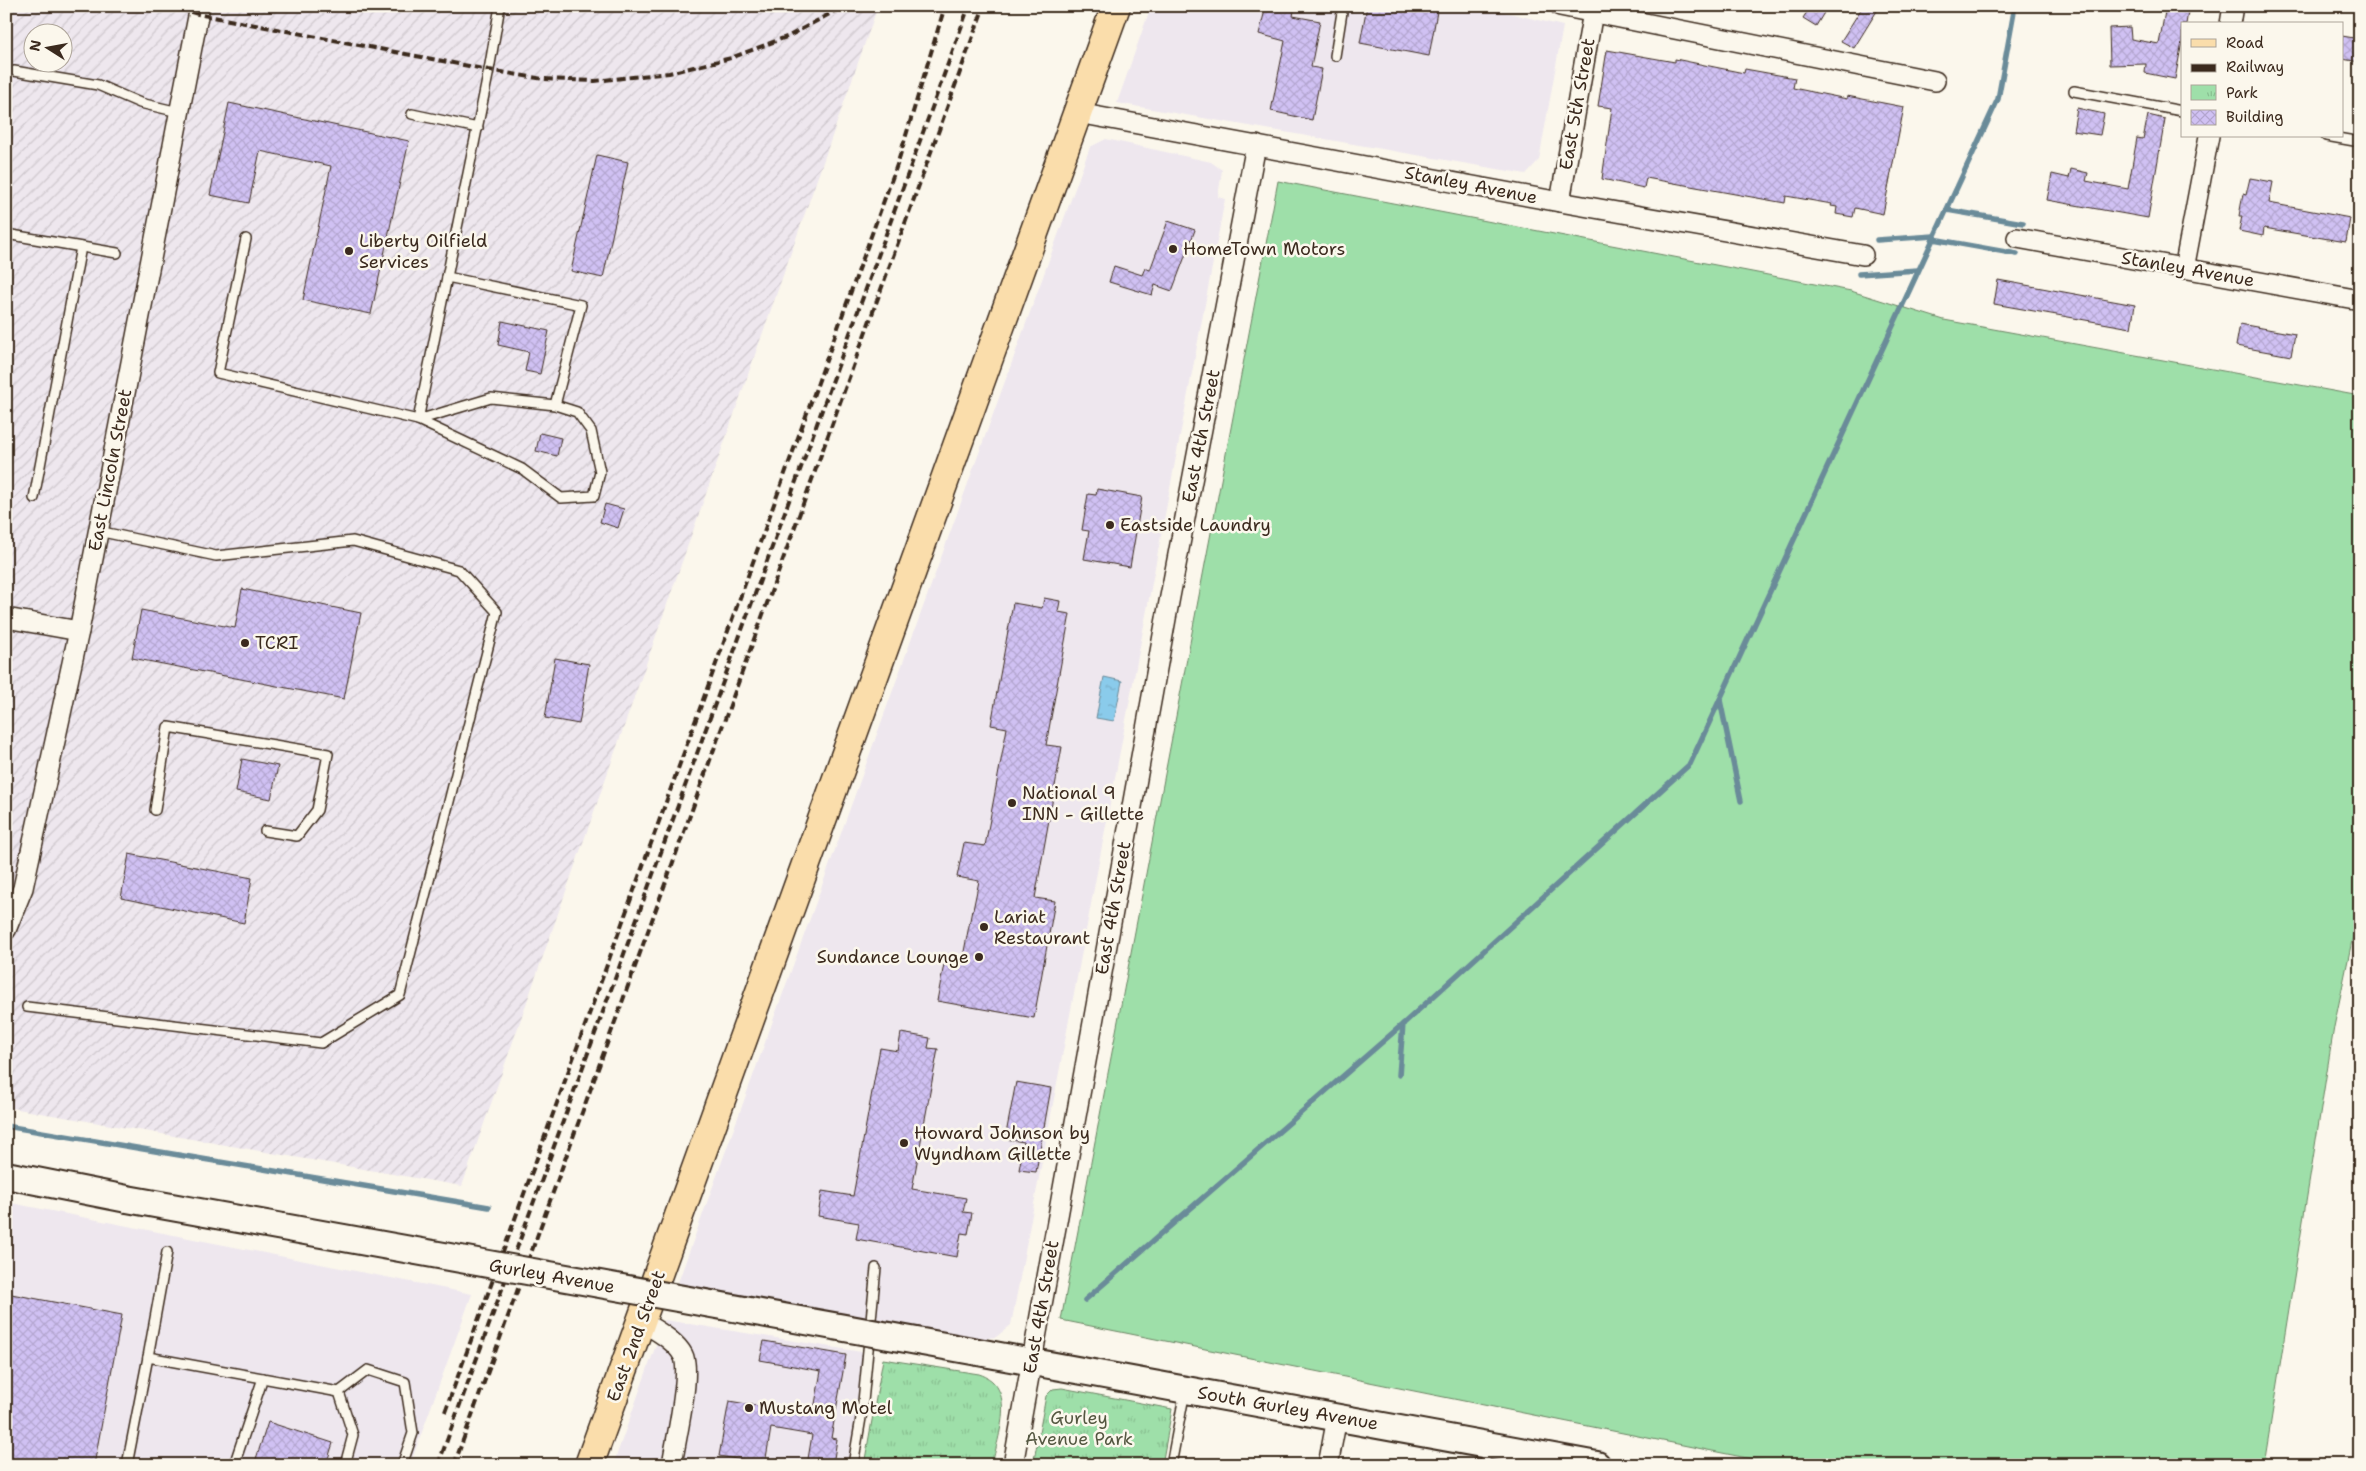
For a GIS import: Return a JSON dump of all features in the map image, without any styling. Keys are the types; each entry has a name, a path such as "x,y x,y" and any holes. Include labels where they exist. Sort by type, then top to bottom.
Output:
{"main road":[{"name":"East 2nd Street","path":"589,1465 1116,6"}],"street":[{"name":"East Lincoln Street","path":"6,930 22,888 79,631 200,6"},
{"path":"1560,6 1593,10 1935,81"},
{"path":"2230,22 2233,6"},
{"name":"East 5th Street","path":"1560,202 1593,10"},
{"name":"Stanley Avenue","path":"1078,113 1560,202 1863,255"},
{"path":"2184,269 2209,138"},
{"name":"East 4th Street","path":"1013,1465 1168,612 1256,145"},
{"name":"Stanley Avenue","path":"2017,238 2360,300"},
{"path":"6,618 79,631"},
{"name":"Gurley Avenue","path":"6,1175 127,1199 978,1352"},
{"path":"641,1321 668,1339 683,1355 686,1376 672,1465"},
{"name":"South Gurley Avenue","path":"978,1352 1337,1418 1486,1455 1597,1465"},
{"path":"1328,1465 1337,1418"}],"lane":[{"path":"418,420 478,128 500,6"},
{"path":"1335,56 1343,6"},
{"path":"14,71 98,86 140,103 179,112"},
{"path":"2074,91 2181,111"},
{"path":"412,114 478,128"},
{"path":"2337,138 2360,142"},
{"path":"6,234 117,253"},
{"path":"246,239 218,374 418,420 522,468 561,498 594,496 600,472 591,431 577,412 555,405 491,398 418,420"},
{"path":"34,498 81,246"},
{"path":"447,277 581,306 555,405"},
{"path":"28,1007 321,1043 400,995 497,612 459,570 353,541 216,556 98,531"},
{"path":"155,810 168,727 328,754 317,810 297,836 265,831"},
{"path":"127,1465 167,1252"},
{"path":"853,1465 862,1412 876,1268"},
{"path":"148,1357 339,1392 368,1370 405,1382 413,1433 402,1465"},
{"path":"234,1465 263,1378"},
{"path":"1171,1465 1185,1390"},
{"path":"339,1392 353,1435 345,1465"}],"shaded area":[{"path":"6,6 878,6 462,1186 6,1107"},
{"path":"1151,6 1479,6 1563,26 1539,160 1526,174 1117,103"},
{"path":"1106,139 1211,162 1222,170 1218,197 1225,199 1011,1325 996,1337 979,1339 676,1288 1090,147"},
{"path":"6,1202 472,1294 410,1465 6,1465"},
{"path":"665,1320 874,1354 853,1465 613,1465"}],"green space":[{"path":"1278,181 1851,291 1944,320 2360,396 2360,902 2334,1027 2264,1465 1782,1465 1061,1320"},
{"name":"Gurley Avenue Park","path":"883,1359 979,1374 991,1380 998,1389 1002,1400 1001,1427 992,1465 864,1465"},
{"name":"Gurley Avenue Park","path":"1062,1388 1172,1409 1162,1465 1033,1465 1046,1396 1053,1389"}],"water":[{"path":"1104,677 1122,681 1114,721 1096,718"}],"building":[{"path":"1266,6 1295,6 1293,16 1320,21 1311,67 1322,69 1312,120 1271,111 1285,41 1259,34"},
{"path":"1367,6 1438,6 1429,56 1360,43"},
{"path":"1811,6 1828,6 1816,26 1803,18"},
{"path":"1863,6 1880,6 1854,48 1841,41"},
{"path":"2166,6 2189,6 2186,22 2181,22 2181,47 2175,79 2145,73 2146,64 2110,65 2109,28 2130,27 2131,39 2159,44"},
{"path":"2344,36 2360,39 2360,62 2344,59"},
{"path":"1607,50 1675,62 1675,59 1744,73 1745,69 1795,78 1793,88 1847,99 1847,96 1904,107 1883,214 1855,208 1853,217 1836,214 1837,207 1831,206 1832,204 1786,196 1785,203 1646,178 1644,188 1602,179 1612,108 1598,106"},
{"name":"Liberty Oilfield Services","path":"229,103 409,141 371,314 303,300 331,166 260,151 249,203 210,195"},
{"path":"2077,108 2104,114 2100,135 2073,131"},
{"path":"2148,115 2165,119 2148,218 2047,200 2052,174 2069,178 2071,169 2088,173 2086,181 2128,189 2137,138 2143,139"},
{"path":"597,155 628,162 603,278 571,271"},
{"path":"2250,178 2273,182 2269,203 2350,218 2346,242 2264,228 2263,236 2239,231 2242,216 2239,216 2243,194 2246,195"},
{"name":"HomeTown Motors","path":"1168,221 1195,230 1172,291 1155,285 1152,295 1109,282 1114,266 1142,275 1145,268 1150,270"},
{"path":"1998,280 2135,305 2131,328 1994,304"},
{"path":"502,321 549,331 540,374 525,371 529,352 498,345"},
{"path":"2240,324 2295,334 2291,356 2236,346"},
{"path":"540,433 561,438 557,456 536,451"},
{"name":"Eastside Laundry","path":"1097,489 1142,497 1130,567 1084,559 1089,531 1082,530 1088,494 1096,495"},
{"path":"605,504 624,509 618,528 600,522"},
{"name":"TCRI","path":"242,589 361,613 344,699 132,658 141,610 235,628"},
{"path":"1044,598 1060,601 1058,612 1070,614 1046,745 1062,747 1035,898 1055,901 1034,1018 937,1001 945,959 962,962 979,881 957,877 964,843 985,846 1007,728 991,725 1013,603 1042,608"},
{"path":"555,658 589,664 579,724 545,718"},
{"path":"242,759 278,766 271,799 236,792"},
{"path":"129,854 252,878 244,923 121,898"},
{"path":"901,1033 930,1038 928,1048 938,1049 912,1189 966,1198 963,1212 972,1213 968,1234 961,1233 957,1257 856,1239 859,1223 818,1216 822,1191 853,1196 880,1048 898,1051"},
{"path":"1016,1082 1051,1088 1036,1172 1019,1170 1024,1142 1005,1139"},
{"path":"6,1293 122,1315 94,1465 6,1465"},
{"name":"Mustang Motel","path":"764,1341 846,1355 831,1438 837,1439 833,1465 807,1465 812,1435 771,1428 765,1464 719,1456 729,1401 813,1415 821,1371 760,1360"},
{"path":"268,1422 333,1443 326,1465 254,1465"}],"waterway":[{"path":"1085,1300 1403,1024 1690,764 1998,99 2015,6"},
{"path":"1947,210 2023,223"},
{"path":"1877,240 1934,236"},
{"path":"1933,239 2017,254"},
{"path":"1859,274 1918,270"},
{"path":"1720,700 1741,801"},
{"path":"1399,1075 1403,1024"},
{"path":"6,1126 489,1207"}],"railway":[{"path":"168,6 198,14 489,70 543,79 595,81 669,73 731,58 789,36 844,6"},
{"path":"445,1412 898,162 945,6"},
{"path":"438,1465 969,6"},
{"path":"454,1465 984,6"}],"place":[{"name":"HomeTown Motors","path":"1173,249"},
{"name":"Liberty Oilfield Services","path":"349,251"},
{"name":"Eastside Laundry","path":"1110,525"},
{"name":"TCRI","path":"245,643"},
{"name":"National 9 INN - Gillette","path":"1012,803"},
{"name":"Lariat Restaurant","path":"984,927"},
{"name":"Sundance Lounge","path":"979,957"},
{"name":"Howard Johnson by Wyndham Gillette","path":"904,1143"},
{"name":"Mustang Motel","path":"749,1408"}]}
